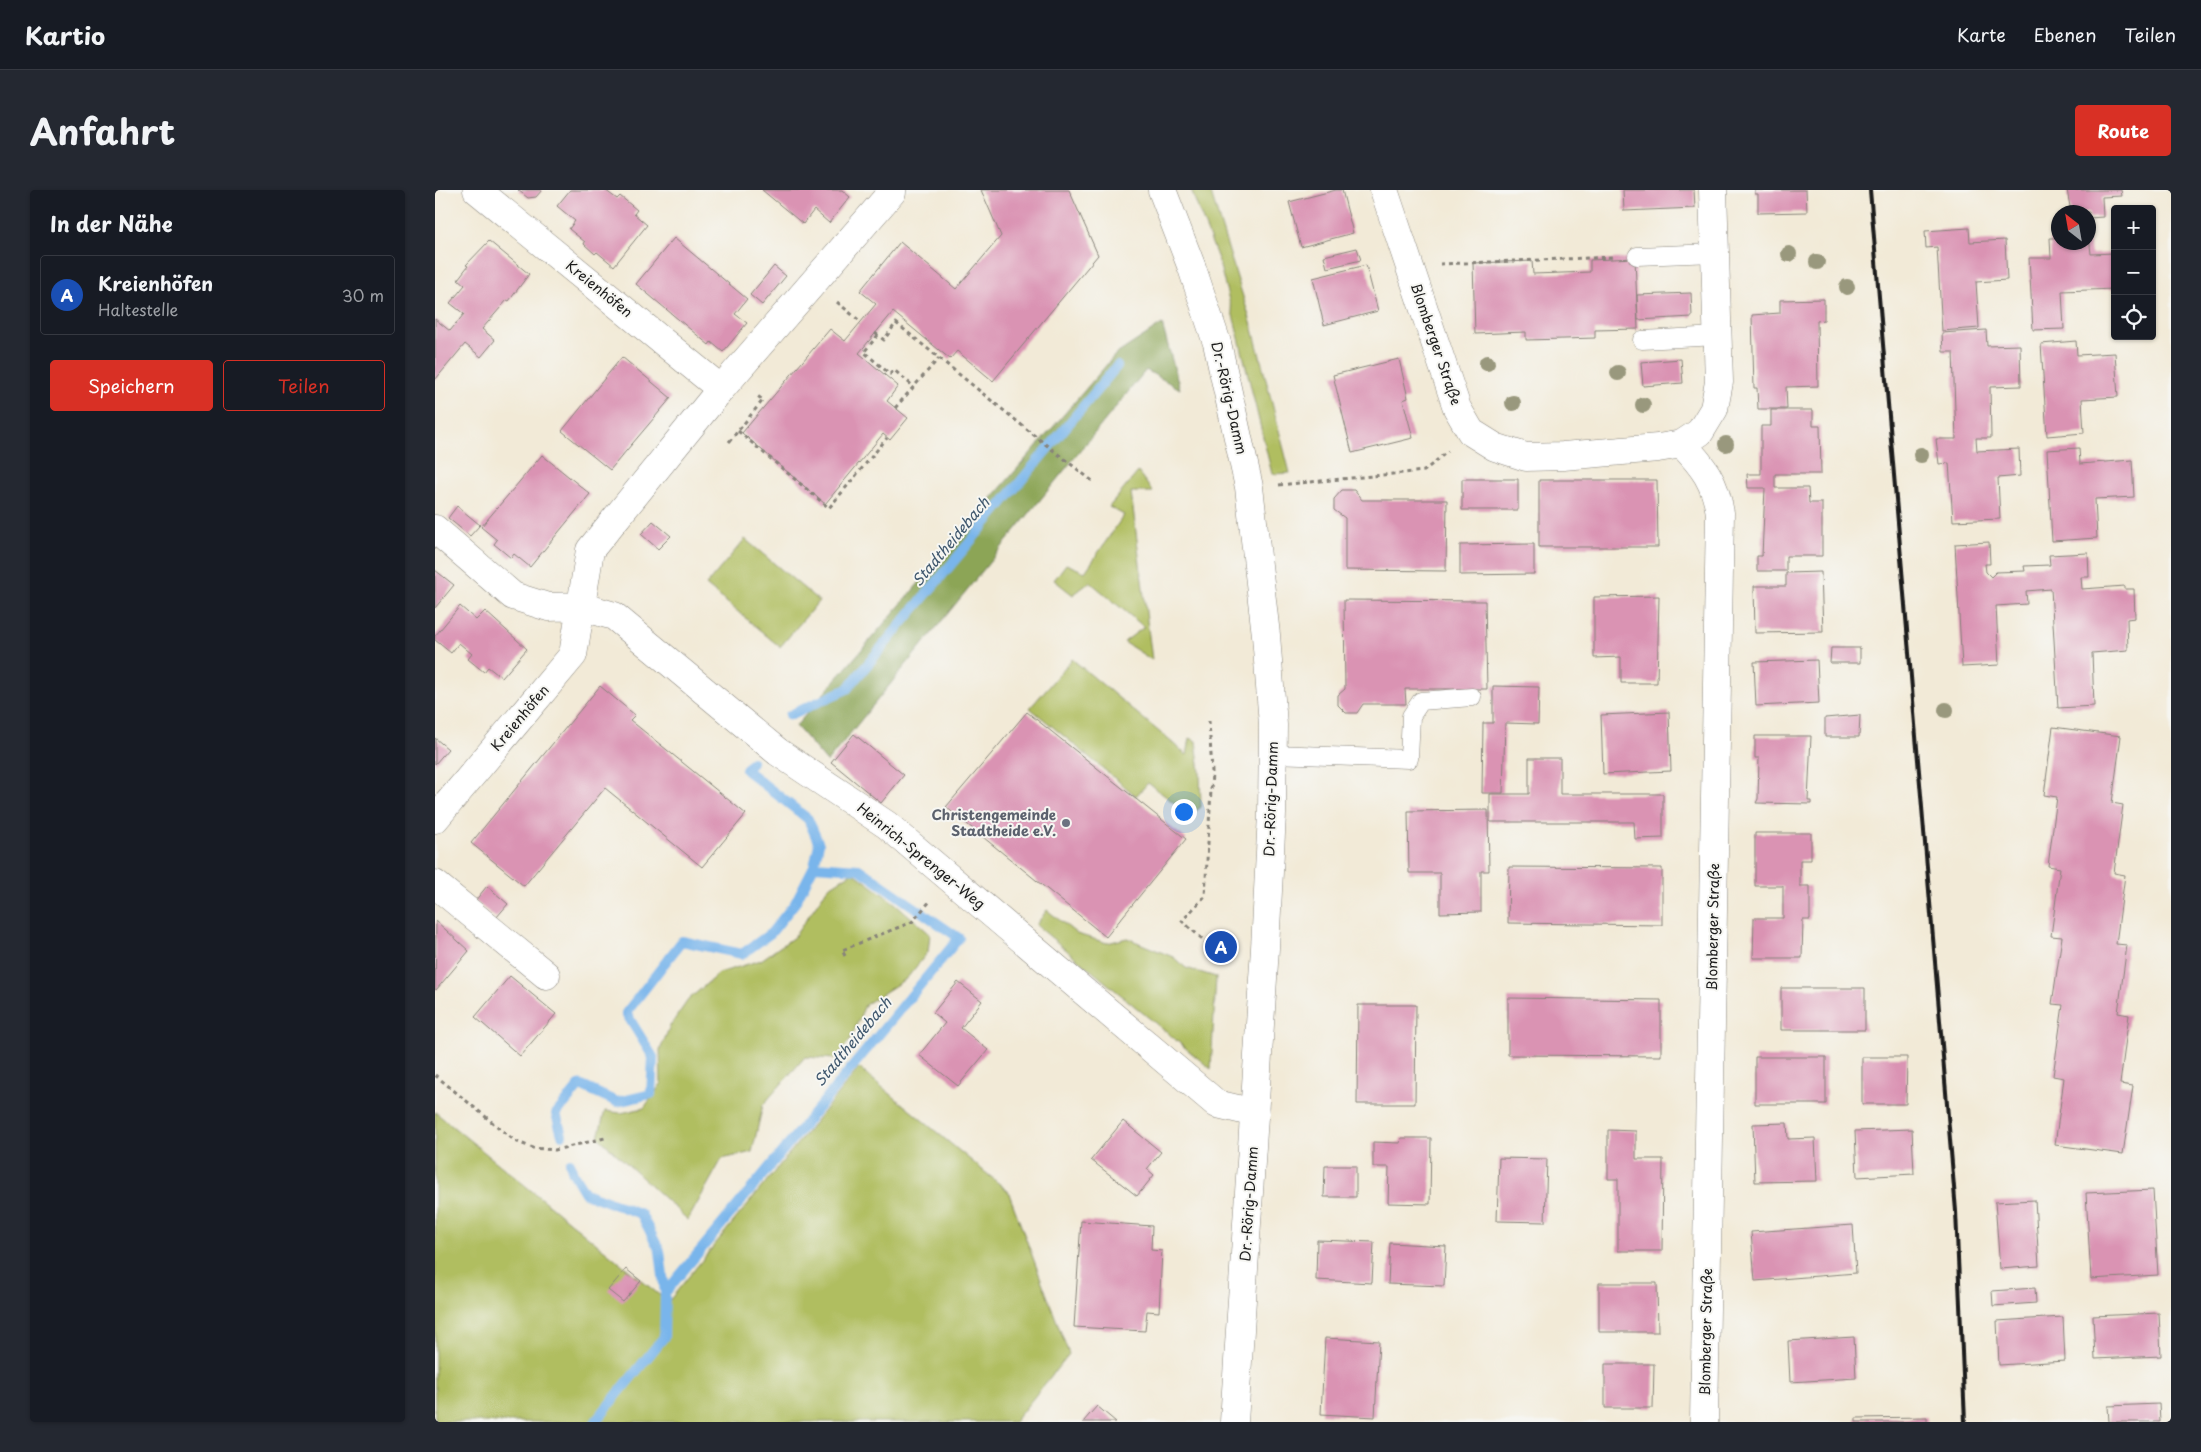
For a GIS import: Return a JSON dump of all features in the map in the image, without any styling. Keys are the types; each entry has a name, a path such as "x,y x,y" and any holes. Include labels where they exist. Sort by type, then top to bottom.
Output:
{"street":[{"name":"Kreienhöfen","path":"477,190 721,389"},
{"name":"Kreienhöfen","path":"435,818 573,655 589,550 721,389 892,190"},
{"name":"Dr.-Rörig-Damm","path":"1162,190 1192,268 1217,343 1249,487 1266,635 1274,754 1265,948 1234,1422"},
{"name":"Blomberger Straße","path":"1384,190 1457,408 1471,432 1495,447 1526,457 1563,456 1683,444 1704,467 1717,494 1720,513 1704,1422"},
{"path":"1683,444 1700,432 1714,409 1719,382 1713,190"},
{"path":"435,529 513,596 548,607 580,606"},
{"name":"Heinrich-Sprenger-Weg","path":"580,606 614,616 778,752 887,826 1217,1104 1255,1114"},
{"path":"435,884 546,975"}],"lane":[{"path":"1637,256 1715,254"},
{"path":"1642,340 1718,336"},
{"path":"1274,754 1409,759 1411,716 1421,701 1472,697"}],"path":[{"path":"1409,266 1637,256"},
{"path":"913,386 895,370 891,374 864,352 877,334 884,340 896,324 1095,483"},
{"path":"895,408 939,358"},
{"path":"738,431 829,508 887,438"},
{"path":"1271,486 1424,471 1471,432"},
{"path":"1209,721 1212,772 1205,896 1182,921 1207,943 1218,946 1265,948"},
{"path":"845,956 843,950 912,922 930,901"},
{"path":"435,1075 515,1141 533,1148 555,1150 605,1138"}],"green space":[{"path":"1191,190 1210,190 1253,329 1290,473 1272,474 1218,259"},
{"path":"1162,324 1180,389 1146,370 827,762 796,726 1115,355"},
{"path":"1138,472 1153,492 1131,492 1152,660 1124,642 1144,627 1090,582 1073,595 1054,580 1066,564 1085,572 1124,515 1109,507"},
{"path":"745,539 819,601 780,647 706,585"},
{"path":"1072,659 1187,755 1190,738 1196,741 1200,772 1201,807 1190,815 1148,783 1136,796 1030,708"},
{"path":"853,872 896,904 930,934 928,952 907,978 865,1005 850,1040 835,1059 805,1057 763,1105 752,1152 722,1159 688,1220 598,1137 605,1111 621,1113 644,1108 661,1084 660,1050 670,1026 688,1000 719,973 761,960 794,937 828,888"},
{"path":"1047,910 1077,934 1107,943 1127,938 1173,957 1186,968 1216,977 1211,1069 1036,925"},
{"path":"859,1068 1008,1191 1069,1354 1014,1422 435,1422 435,1112 668,1302"}],"building":[{"path":"518,190 542,190 536,197 528,198"},
{"path":"570,190 605,190 617,199 620,196 637,210 634,214 647,225 614,266 597,252 595,254 584,244 585,242 569,229 575,221 557,206"},
{"path":"762,190 842,190 850,197 829,223 814,210 803,224"},
{"path":"981,190 1069,190 1098,255 993,381 957,351 950,359 893,312 859,353 898,386 887,401 908,418 890,440 883,434 825,504 742,433 830,329 845,341 876,304 860,291 900,242 956,289 1001,236"},
{"path":"1342,190 1353,233 1301,247 1289,202"},
{"path":"1623,190 1694,190 1695,208 1624,211"},
{"path":"1755,190 1806,190 1807,212 1758,213 1758,194 1755,194"},
{"path":"2067,190 2121,190 2122,196 2102,197 2103,217 2096,218 2096,205 2070,205"},
{"path":"1969,228 1970,242 2005,240 2007,280 1976,282 1979,328 1942,331 1937,247 1926,248 1925,231"},
{"path":"674,238 747,299 735,314 747,323 723,352 711,342 709,345 636,284"},
{"path":"2050,238 2051,250 2091,250 2091,254 2111,253 2111,289 2062,291 2064,329 2033,330 2029,258 2051,258"},
{"path":"489,241 529,274 509,301 507,300 482,329 495,340 481,357 465,344 435,380 435,319 450,331 464,314 450,303 465,285 458,279 468,266 466,265"},
{"path":"1357,248 1361,260 1327,268 1324,256"},
{"path":"1635,258 1638,329 1595,330 1595,338 1564,339 1526,340 1526,332 1475,334 1473,263 1532,261 1533,274 1590,272 1590,260"},
{"path":"1366,265 1378,311 1324,325 1313,278"},
{"path":"774,266 786,276 762,305 750,295"},
{"path":"1691,293 1692,317 1638,320 1637,295"},
{"path":"1824,299 1824,320 1817,321 1818,386 1786,387 1787,409 1758,409 1757,388 1754,388 1752,315 1780,313 1780,300"},
{"path":"1986,330 1987,346 2020,345 2021,386 1990,387 1991,438 1976,438 1977,451 2019,449 2020,476 1998,478 2000,519 1953,521 1949,463 1939,464 1936,439 1956,439 1953,352 1943,352 1942,333"},
{"path":"2076,341 2077,355 2115,353 2118,397 2082,399 2084,433 2047,436 2041,344"},
{"path":"622,357 671,398 610,470 562,431"},
{"path":"1399,359 1408,398 1403,400 1413,438 1352,453 1333,375"},
{"path":"1681,359 1683,383 1643,386 1641,362"},
{"path":"1771,410 1813,410 1813,426 1820,426 1821,474 1775,474 1775,488 1808,488 1809,503 1822,503 1822,556 1786,556 1786,571 1757,571 1757,556 1762,556 1765,488 1748,488 1747,474 1761,474 1761,426 1771,426"},
{"path":"2079,448 2080,464 2132,460 2134,497 2095,499 2097,538 2052,541 2047,450"},
{"path":"542,455 590,494 530,567 514,554 511,558 494,544 497,540 481,527"},
{"path":"1462,479 1518,479 1518,510 1462,510"},
{"path":"1539,480 1657,480 1658,547 1539,547"},
{"path":"1342,490 1354,490 1362,500 1447,500 1446,571 1345,570 1345,518 1334,510 1334,499"},
{"path":"457,506 480,525 470,536 448,518"},
{"path":"653,521 671,536 658,549 641,534"},
{"path":"1989,542 1990,564 1985,564 1986,572 1991,577 1996,572 2025,571 2024,566 2050,565 2049,555 2088,553 2089,577 2081,577 2082,589 2125,586 2125,589 2134,589 2135,618 2127,619 2128,650 2092,653 2094,706 2058,708 2051,589 2026,591 2027,604 1996,606 1999,665 1962,667 1955,544"},
{"path":"1534,544 1534,574 1460,575 1460,545"},
{"path":"435,570 454,585 435,608"},
{"path":"1821,572 1823,632 1755,633 1754,586 1786,586 1786,573"},
{"path":"1659,596 1657,683 1621,683 1621,657 1594,658 1594,597"},
{"path":"1344,600 1485,601 1487,689 1405,689 1406,704 1363,704 1357,713 1346,713 1338,705 1338,695 1345,689"},
{"path":"460,606 476,620 485,611 527,649 502,678 488,667 484,672 468,659 472,654 459,643 451,653 435,640 435,636"},
{"path":"1831,648 1860,648 1860,663 1830,663"},
{"path":"1817,660 1819,703 1756,706 1754,662"},
{"path":"600,686 635,715 630,720 746,814 702,867 605,788 524,886 471,843"},
{"path":"1493,686 1539,687 1538,724 1505,723 1503,793 1482,793 1483,723 1493,723"},
{"name":"Christengemeinde Stadtheide e.V.","path":"1027,712 1186,839 1106,937 946,807"},
{"path":"1669,712 1671,771 1603,774 1601,715"},
{"path":"1860,715 1859,737 1825,737 1825,718"},
{"path":"2053,727 2121,736 2112,803 2123,805 2114,873 2125,875 2116,944 2127,945 2118,1013 2129,1015 2120,1084 2133,1086 2123,1154 2055,1145 2064,1078 2053,1076 2063,1005 2052,1004 2062,937 2051,936 2060,868 2048,866 2057,797 2044,795"},
{"path":"854,734 904,775 881,803 831,762"},
{"path":"1755,736 1811,736 1808,801 1811,801 1811,804 1756,803 1758,799 1759,758 1755,758"},
{"path":"435,738 448,749 435,764"},
{"path":"1529,758 1560,758 1560,794 1663,794 1663,838 1635,839 1634,822 1490,822 1490,794 1529,794"},
{"path":"1488,810 1489,871 1481,871 1481,912 1440,913 1440,873 1409,873 1408,811"},
{"path":"1755,833 1811,833 1811,860 1800,860 1800,886 1810,886 1810,920 1803,920 1802,958 1753,958 1754,918 1783,918 1783,886 1755,886"},
{"path":"1509,867 1662,868 1662,925 1508,923"},
{"path":"487,886 508,904 496,918 475,901"},
{"path":"436,921 469,951 436,990 435,989"},
{"path":"510,976 556,1014 520,1056 475,1017"},
{"path":"958,982 982,1001 961,1028 988,1050 958,1086 919,1055 945,1023 933,1013"},
{"path":"1781,988 1865,988 1865,1030 1781,1030"},
{"path":"1508,998 1661,1000 1661,1056 1508,1055"},
{"path":"1358,1005 1416,1005 1415,1104 1357,1104"},
{"path":"1755,1057 1826,1057 1826,1104 1755,1104"},
{"path":"1862,1057 1907,1057 1906,1104 1862,1104"},
{"path":"1123,1121 1161,1152 1147,1169 1154,1175 1137,1196 1091,1160"},
{"path":"1787,1123 1788,1139 1815,1138 1817,1181 1755,1182 1753,1124"},
{"path":"1912,1129 1914,1174 1857,1177 1855,1131"},
{"path":"1608,1130 1636,1131 1636,1159 1663,1159 1662,1251 1618,1251 1618,1179 1608,1179"},
{"path":"1401,1138 1431,1138 1430,1204 1388,1203 1389,1167 1373,1167 1373,1142 1400,1143"},
{"path":"1499,1158 1547,1159 1545,1222 1497,1221"},
{"path":"1325,1166 1356,1166 1356,1197 1324,1197"},
{"path":"2153,1190 2158,1275 2091,1279 2086,1193"},
{"path":"2035,1200 2039,1266 2000,1269 1995,1202"},
{"path":"1081,1221 1152,1226 1151,1250 1162,1251 1159,1312 1147,1311 1145,1331 1074,1327"},
{"path":"1853,1225 1856,1273 1755,1281 1751,1232"},
{"path":"1317,1240 1374,1242 1372,1283 1316,1280"},
{"path":"1390,1243 1446,1246 1444,1286 1388,1284"},
{"path":"626,1269 641,1281 623,1302 608,1290"},
{"path":"1599,1283 1657,1283 1658,1332 1599,1332"},
{"path":"2035,1288 2036,1303 1993,1306 1992,1291"},
{"path":"2159,1313 2161,1356 2095,1359 2093,1316"},
{"path":"2063,1317 2065,1361 1999,1365 1997,1321"},
{"path":"1854,1337 1856,1378 1790,1382 1788,1341"},
{"path":"1325,1338 1379,1341 1375,1417 1321,1414"},
{"path":"1605,1364 1654,1364 1653,1408 1605,1408"},
{"path":"2159,1404 2160,1422 2109,1422 2108,1406"},
{"path":"1097,1406 1116,1422 1083,1422"},
{"path":"1927,1417 1927,1422 1856,1422 1856,1418"}],"waterway":[{"name":"Stadtheidebach","path":"790,715 847,689 1117,366"},
{"name":"Stadtheidebach","path":"562,1135 556,1114 580,1085 617,1102 651,1094 653,1057 626,1013 682,941 742,954 771,933 795,903 814,866 819,844 808,819 746,770 752,762"},
{"name":"Stadtheidebach","path":"595,1422 664,1337 665,1293 959,938 859,869 814,866"},
{"name":"Stadtheidebach","path":"570,1163 573,1173 585,1193 641,1214 660,1251 665,1293"}],"railway":[{"path":"1870,190 1956,1211 1965,1422"}],"place":[{"name":"Christengemeinde Stadtheide e.V.","path":"1066,823"},
{"name":"Kreienhöfen","path":"1221,947"}]}
